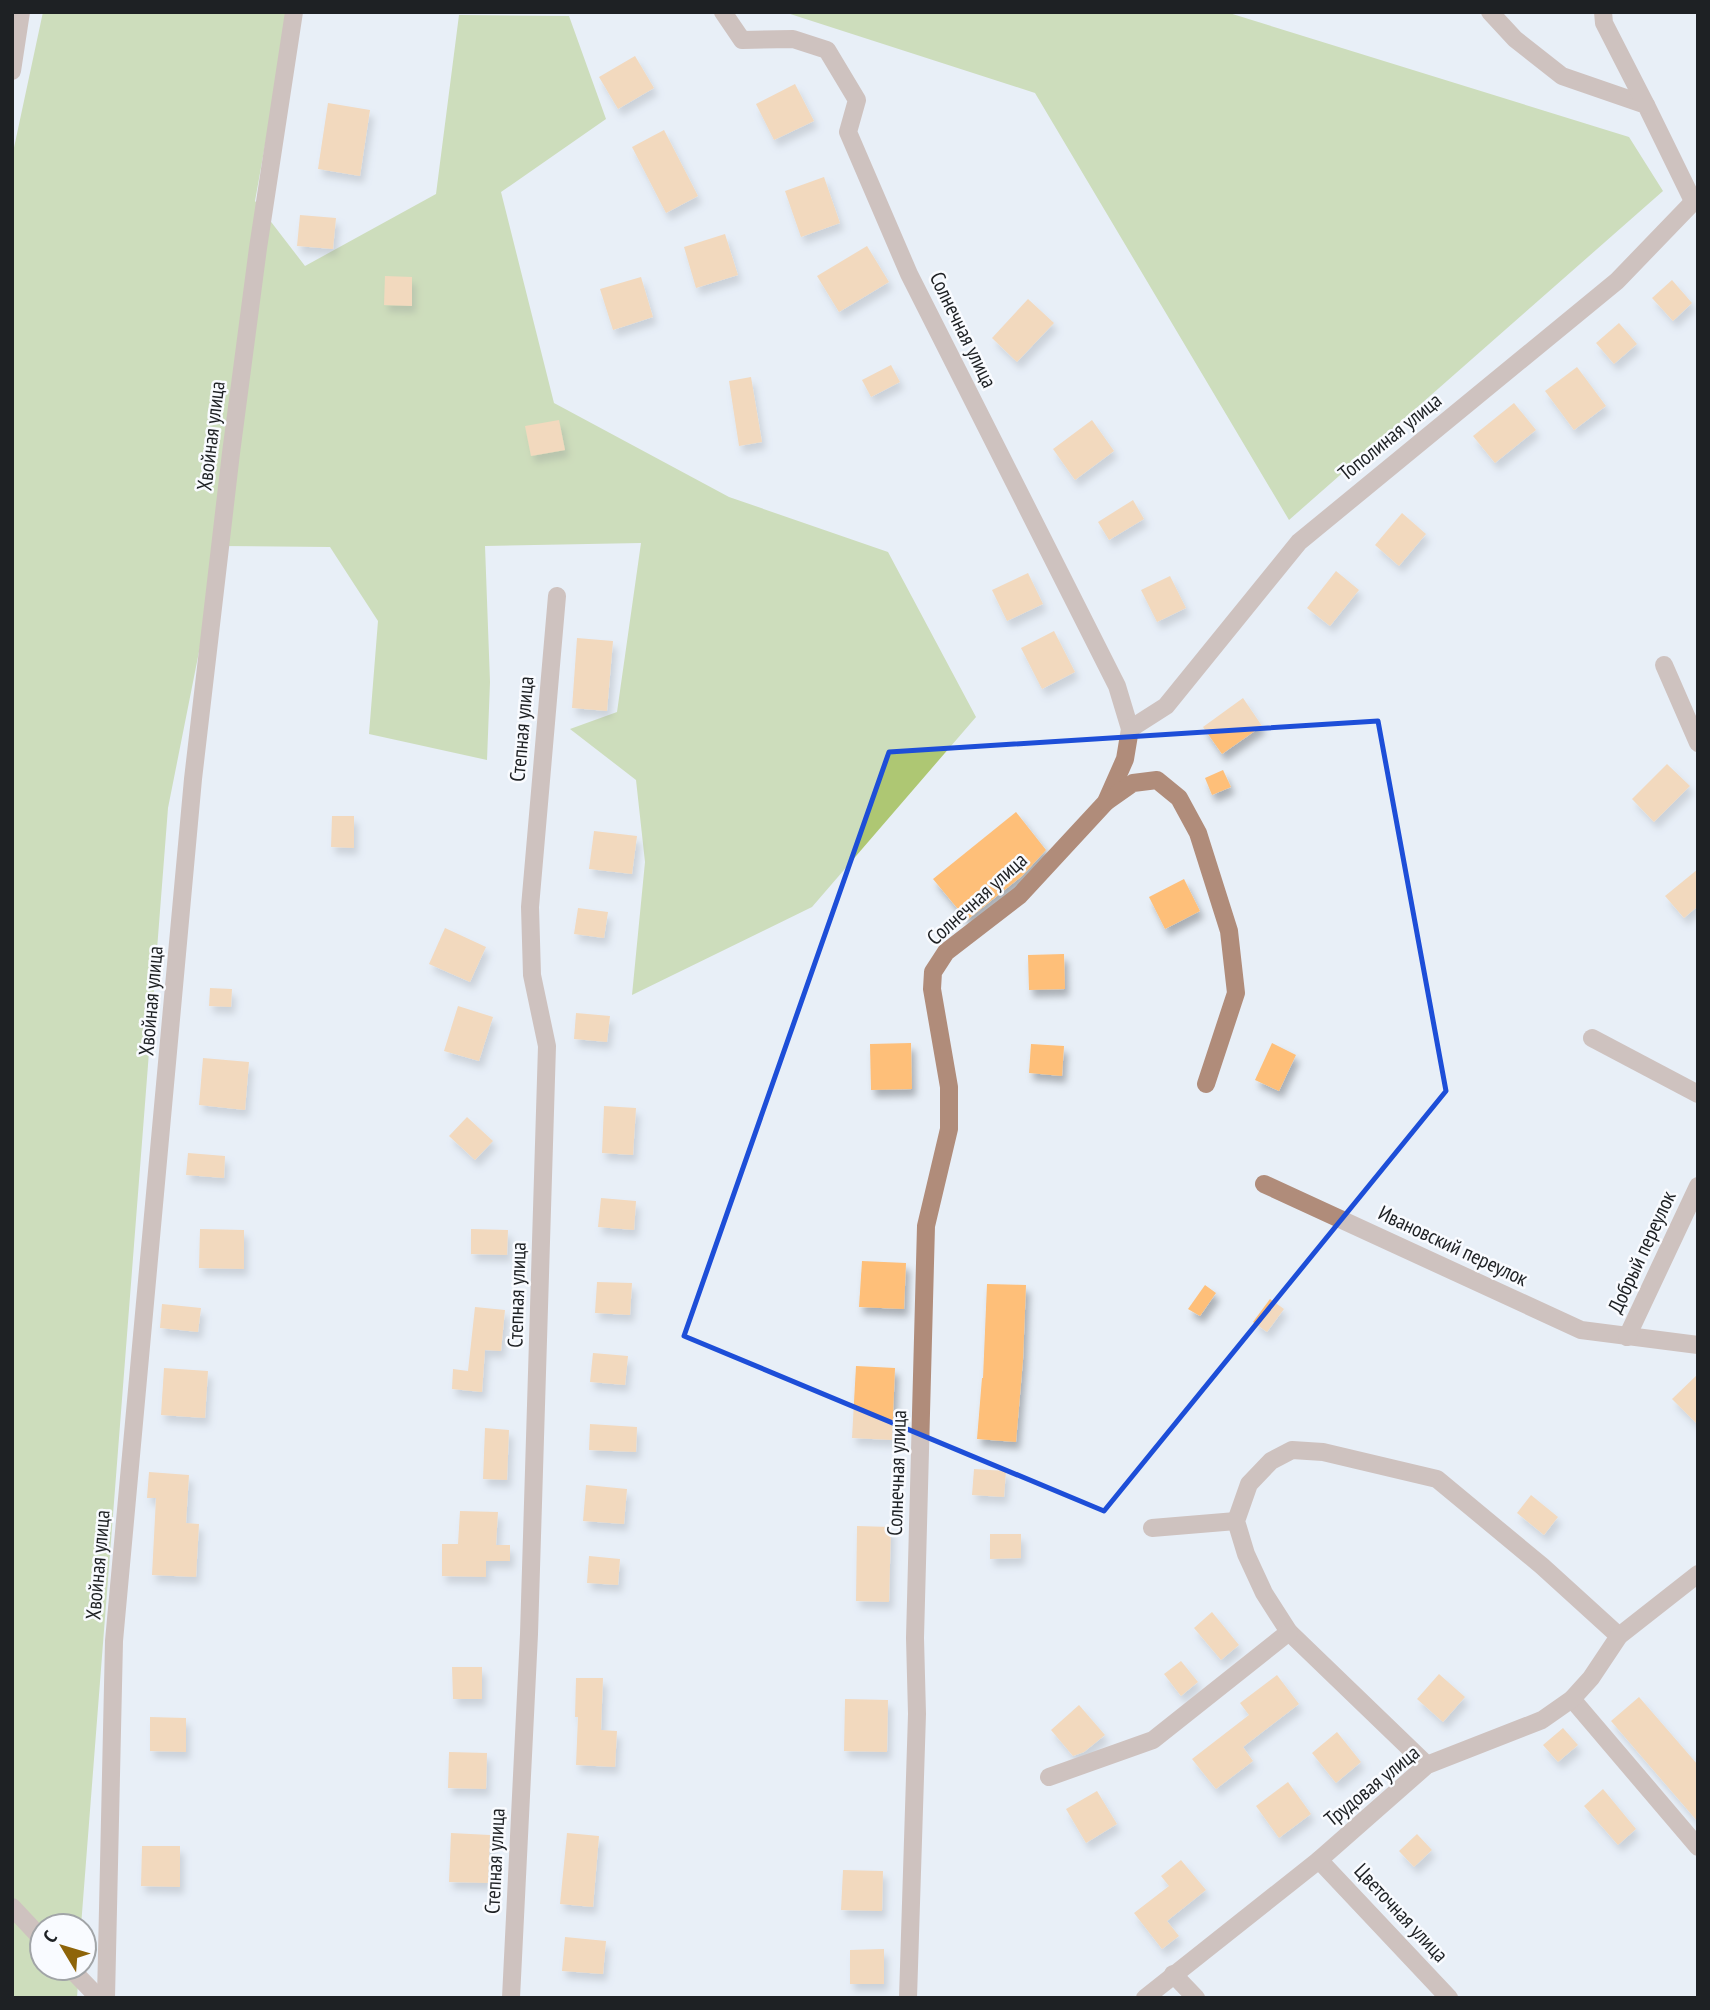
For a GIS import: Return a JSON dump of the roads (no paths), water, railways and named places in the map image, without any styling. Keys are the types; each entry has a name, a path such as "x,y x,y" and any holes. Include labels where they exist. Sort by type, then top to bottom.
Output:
{"street":[{"path":"12,71 21,12"},
{"name":"Хвойная улица","path":"106,1998 114,1641 193,779 231,453 258,248 294,12"},
{"name":"Солнечная улица","path":"723,12 743,40 793,39 827,50 857,100 848,132 909,274 1117,686 1130,729 1125,759 1106,802 1020,895 946,951 933,972 932,989 948,1087 949,1129 926,1226 915,1638 917,1714 908,1998"},
{"path":"1490,12 1516,39 1562,76 1646,105"},
{"path":"1603,12 1604,23 1695,199"},
{"name":"Тополиная улица","path":"1130,729 1166,706 1299,542 1617,281 1695,199"},
{"name":"Степная улица","path":"511,1998 529,1634 547,1046 532,975 530,907 557,596"},
{"path":"1664,666 1698,743"},
{"path":"1106,802 1133,783 1157,780 1179,799 1198,832 1229,931 1236,993 1206,1084"},
{"path":"1592,1038 1698,1094"},
{"name":"Ивановский переулок","path":"1264,1184 1581,1330 1698,1345"},
{"name":"Добрый переулок","path":"1627,1337 1698,1186"},
{"path":"1427,1765 1289,1632 1264,1593 1246,1554 1236,1521 1249,1483 1271,1461 1292,1450 1323,1452 1437,1479 1542,1566 1619,1636"},
{"path":"1152,1528 1236,1521"},
{"name":"Трудовая улица","path":"1145,1998 1319,1860 1427,1765 1542,1720 1572,1699 1591,1678 1619,1636 1698,1574"},
{"path":"1049,1777 1153,1740 1289,1632"},
{"path":"1572,1699 1698,1847"},
{"name":"Цветочная улица","path":"1319,1860 1449,1998"},
{"path":"12,1907 28,1924"},
{"path":"1173,1975 1196,1998"},
{"path":"84,1982 99,1998"}]}
